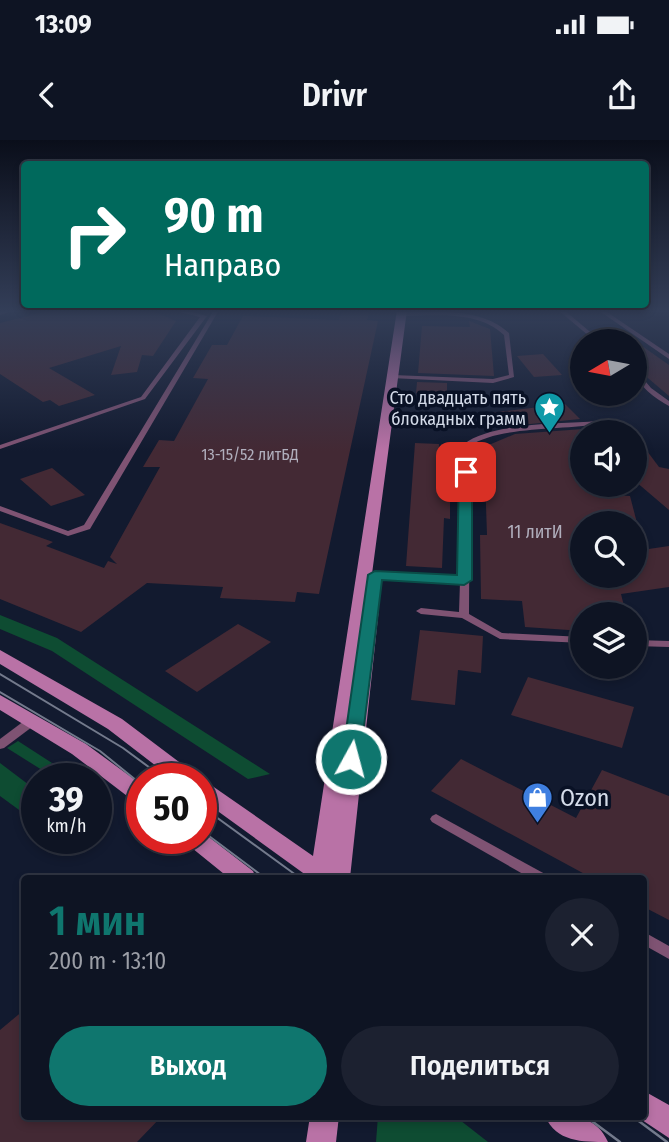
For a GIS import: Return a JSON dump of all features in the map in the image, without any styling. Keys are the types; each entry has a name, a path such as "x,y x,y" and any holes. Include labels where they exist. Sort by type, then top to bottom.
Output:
{"main road":[{"path":"326,875 400,357"},
{"path":"0,656 115,724 167,763"},
{"path":"0,701 79,749 126,784"},
{"path":"217,799 323,875"},
{"path":"215,854 241,875"},
{"path":"647,1107 669,1123"},
{"path":"321,1142 324,1120"},
{"path":"564,1120 593,1142"}],"lane":[{"path":"0,447 143,398 173,357"},
{"path":"0,508 68,534 87,527 189,357"},
{"path":"397,377 493,381 512,376 510,357"},
{"path":"648,388 669,404"},
{"path":"464,615 466,446 470,439 493,432 570,425"},
{"path":"369,575 464,580"},
{"path":"421,611 464,615 500,636 570,639"},
{"path":"647,643 669,644"},
{"path":"0,745 32,720"},
{"path":"436,819 535,875"},
{"path":"647,940 669,953"}],"green space":[{"path":"0,615 57,638 270,774 248,779 52,651 0,629"},
{"path":"18,741 52,763 31,763 7,748"},
{"path":"0,763 21,779 21,811 0,796"},
{"path":"378,1120 460,1120 488,1142 376,1142"}],"building":[{"path":"0,357 86,357 49,368 95,395 59,406 50,400 43,402 0,374"},
{"path":"117,357 141,357 137,372 111,375"},
{"path":"205,357 370,357 319,594 297,592 295,602 220,598 223,587 147,583 81,632 0,599 0,523 53,542 46,546 104,568 108,561 117,564 110,557 160,467 143,467 159,440 174,441 208,379 193,378"},
{"path":"419,357 492,357 494,376 418,373"},
{"path":"518,357 545,357 562,375 534,377"},
{"path":"648,357 657,357 669,365 669,396 648,378"},
{"path":"417,382 447,383 447,394 416,393"},
{"path":"565,404 580,419 501,427 488,413"},
{"path":"570,430 570,497 630,497 634,511 570,511 570,588 647,588 647,549 669,546 669,587 621,594 623,602 570,602 570,630 525,627 522,601 481,599 480,535 487,535 484,447 515,434"},
{"path":"415,443 439,444 438,475 450,475 450,519 444,518 442,568 406,566"},
{"path":"647,451 659,467 669,469 669,510 647,491"},
{"path":"52,468 85,495 51,506 20,479"},
{"path":"238,624 271,642 197,692 165,671"},
{"path":"420,630 483,636 481,673 458,670 455,705 411,700"},
{"path":"528,677 634,707 622,748 511,715"},
{"path":"461,759 576,818 602,770 669,796 669,920 647,909 647,875 586,875 431,791"},
{"path":"21,1012 21,1120 158,1120 137,1142 0,1142 0,1030"}],"tram line":[{"path":"0,674 143,763"},
{"path":"0,692 100,751 126,772"},
{"path":"217,818 296,875"},
{"path":"217,842 261,875"},
{"path":"590,1120 620,1142"},
{"path":"637,1120 667,1142"}],"place":[{"name":"Сто двадцать пять блокадных грамм","path":"549,435"},
{"name":"Ozon","path":"537,825"}],"route":[{"path":"351,759 375,575 464,580 466,472"}]}
